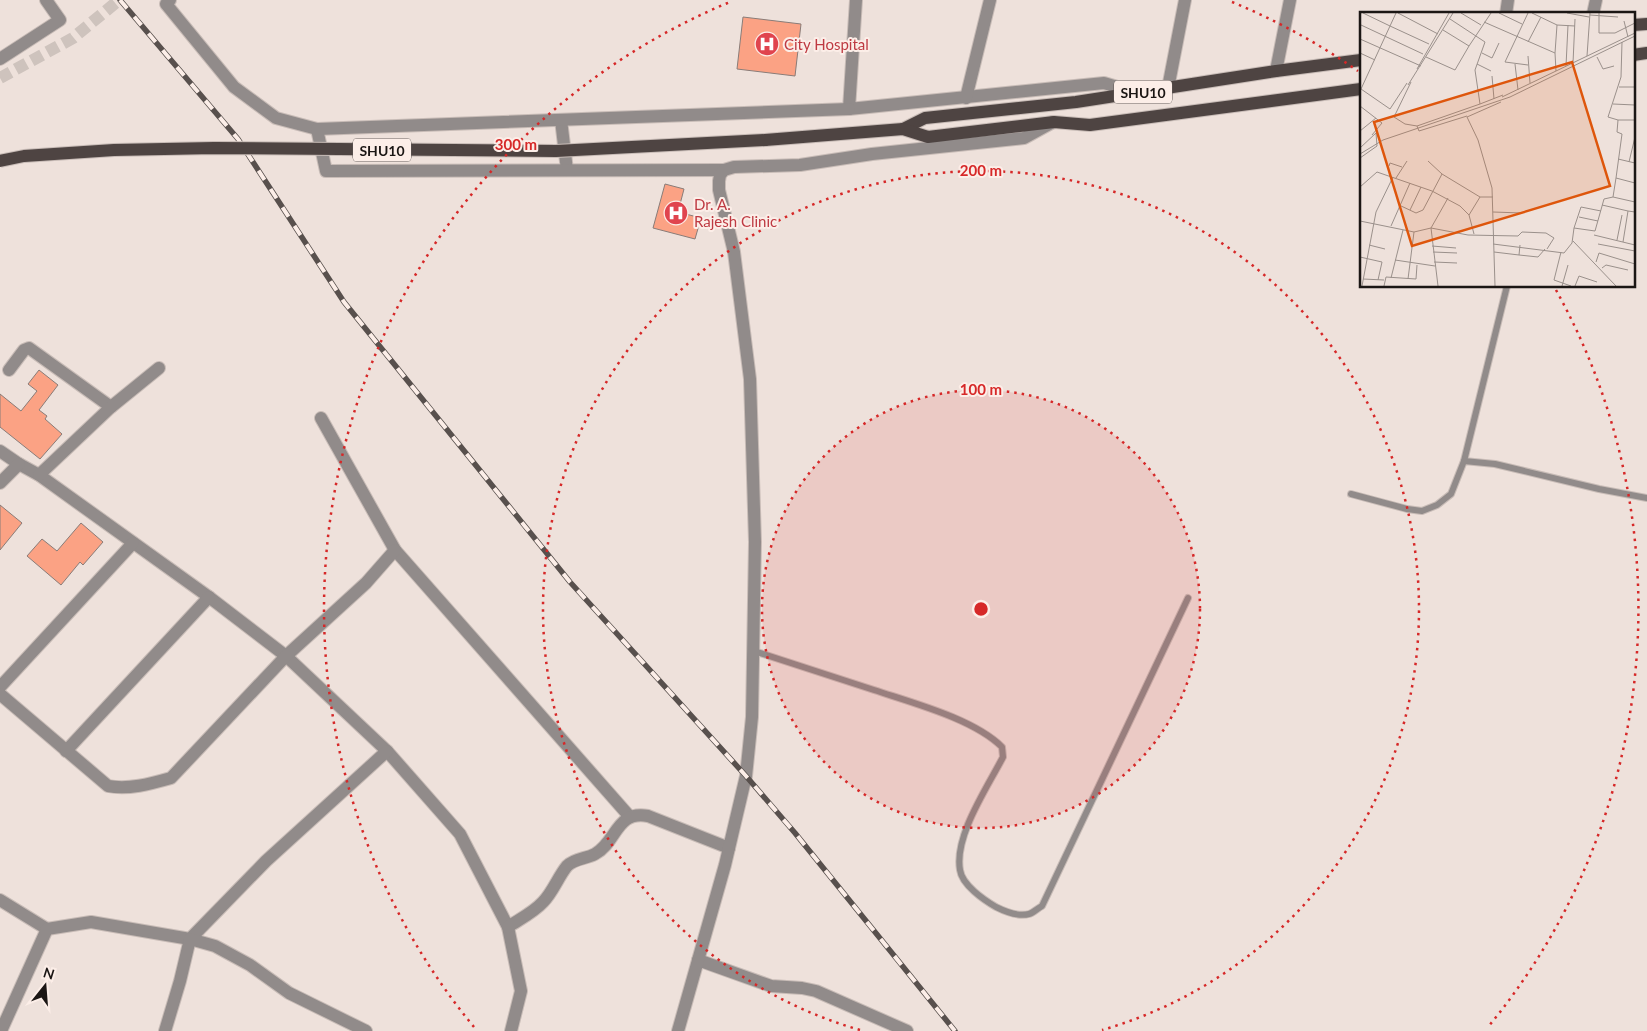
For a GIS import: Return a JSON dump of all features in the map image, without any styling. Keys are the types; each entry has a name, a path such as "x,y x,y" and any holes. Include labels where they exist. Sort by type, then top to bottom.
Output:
{"main road":[{"path":"1634,26 1647,24"},
{"path":"1634,55 1647,53"},
{"name":"SHU10","path":"0,161 24,156 114,150 214,148 556,151 765,140 903,129 925,118 1076,102 1360,60"},
{"name":"SHU10","path":"903,129 928,137 1054,122 1090,125 1360,89"}],"street":[{"path":"0,59 60,20 46,0"},
{"path":"170,0 166,4 234,87 276,118 317,129 849,109 1104,83 1137,93"},
{"path":"849,109 856,0"},
{"path":"966,98 990,0"},
{"path":"1168,88 1185,0"},
{"path":"1276,72 1290,0"},
{"path":"561,120 567,170"},
{"path":"317,129 326,171 724,170 734,167 800,165 872,154 1024,138 1054,122"},
{"path":"678,1031 729,848 746,776 752,717 755,542 750,379 734,252 719,190 720,175 724,170"},
{"path":"9,370 24,350 30,348 112,407"},
{"path":"39,475 112,407 159,368"},
{"path":"321,418 395,550 630,816"},
{"path":"0,451 39,475 133,542 286,656 387,751 460,834 508,927 521,991 511,1031"},
{"path":"0,483 19,464"},
{"path":"0,687 133,542"},
{"path":"0,694 108,786 119,788 153,784 171,778 286,656 366,583 395,550"},
{"path":"66,751 209,597"},
{"path":"165,1031 190,939 266,861 387,751"},
{"path":"508,927 543,903 567,866 576,860 594,855 602,849 620,825 630,816 639,814 648,816 729,848"},
{"path":"0,900 47,929 91,922 190,939 215,946 250,965 289,993 366,1031"},
{"path":"1,1031 47,929"},
{"path":"698,960 771,986 816,990 907,1031"}],"lane":[{"path":"1351,494 1407,509 1422,511 1437,504 1451,494 1464,461 1507,288"},
{"path":"1464,461 1495,464 1599,490 1647,498"},
{"path":"754,651 910,702 969,724 994,739 1002,747 1003,757 965,830 959,850 960,872 973,891 991,904 1008,913 1030,914 1042,906 1188,598"}],"building":[{"path":"743,17 801,24 795,76 737,69"},
{"path":"665,184 684,189 678,212 701,218 695,239 653,228"},
{"path":"39,370 58,385 39,410 47,416 45,419 62,434 40,459 0,427 0,394 21,411 37,391 28,384"},
{"path":"0,505 22,523 0,550"},
{"path":"81,523 103,542 83,565 80,562 61,585 27,556 42,539 57,551"}],"tunnel":[{"path":"0,78 73,38 119,0"}],"railway":[{"path":"120,0 238,139 344,302 570,582 746,776 795,833 955,1031"}],"place":[{"name":"City Hospital","path":"767,44"},
{"name":"Dr. A. Rajesh Clinic","path":"676,213"}]}
